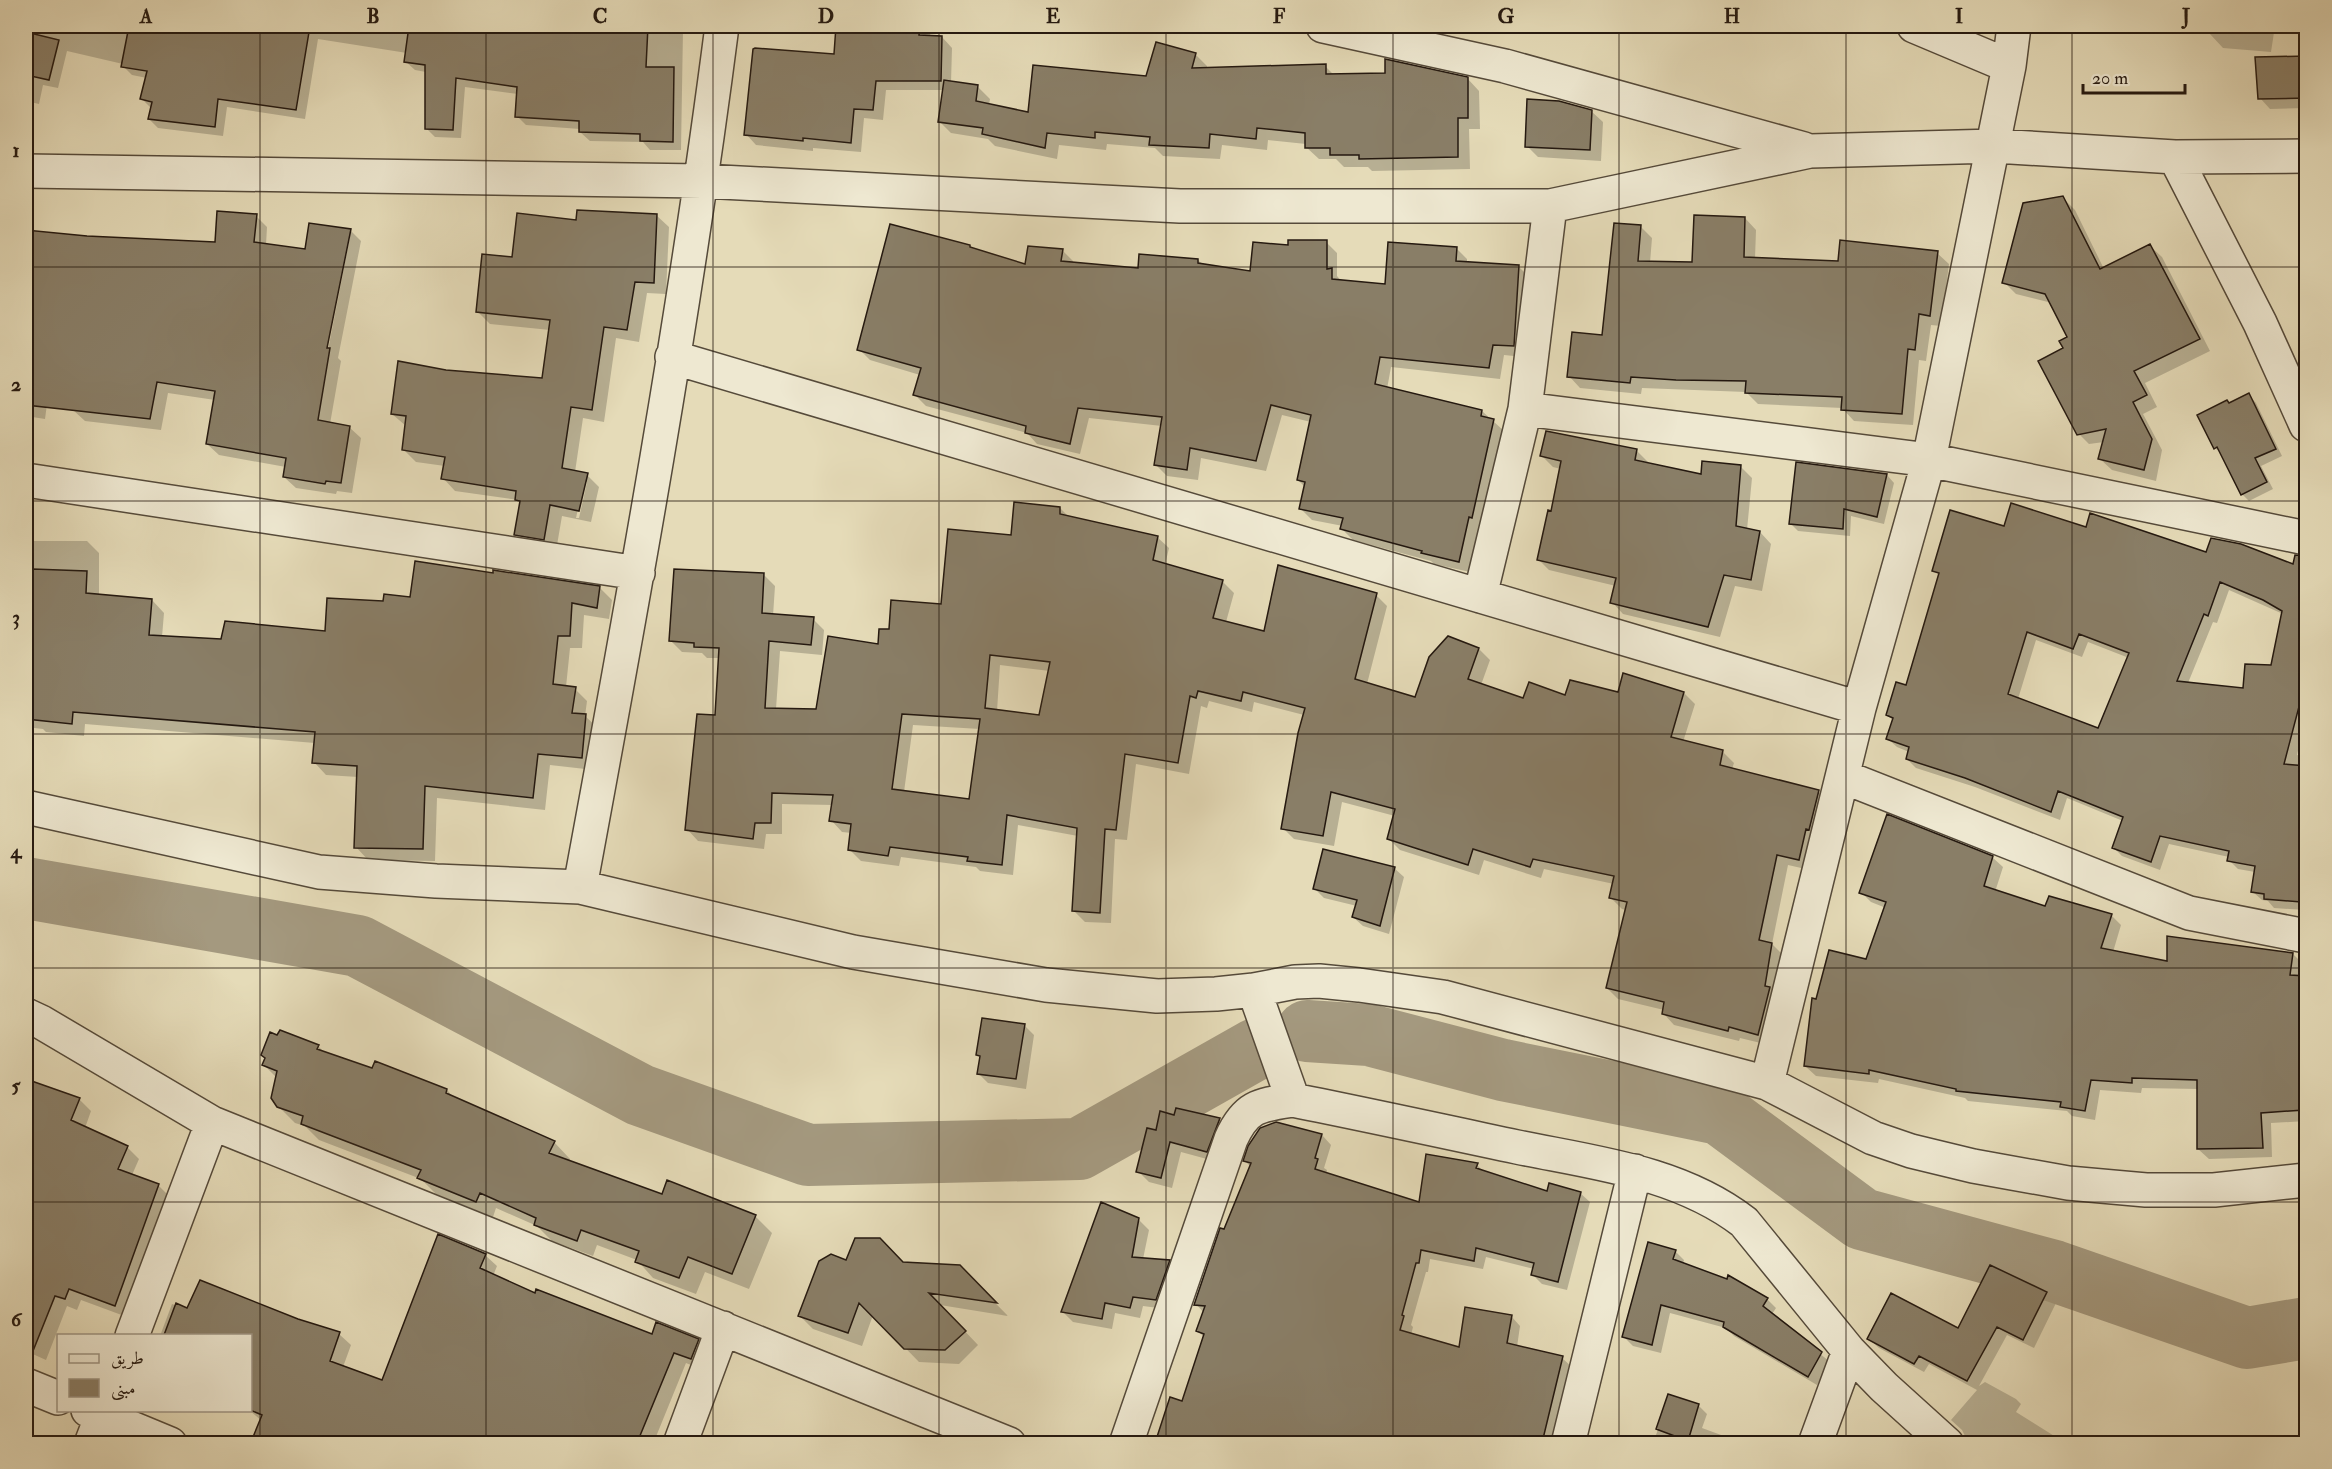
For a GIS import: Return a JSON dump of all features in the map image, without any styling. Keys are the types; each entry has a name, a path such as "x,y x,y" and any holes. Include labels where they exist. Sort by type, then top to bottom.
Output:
{"street":[{"path":"580,887 638,573 702,181 722,26"},
{"path":"1323,26 1505,66 1810,151"},
{"path":"1914,26 2009,66"},
{"path":"1767,1083 1844,777 1859,708 1929,460 1995,146 2014,26"},
{"path":"26,171 702,181 1180,206 1550,206 1810,151 1995,146 2175,158 2307,156"},
{"path":"2175,158 2260,323 2307,425"},
{"path":"1480,596 1525,409 1550,206"},
{"path":"672,357 1859,708"},
{"path":"1525,409 1929,460 2307,538"},
{"path":"26,480 638,573"},
{"path":"1844,777 2189,913 2307,936"},
{"path":"26,807 319,872 436,881 580,887 853,951 1046,985 1157,996 1216,994 1295,982 1319,981 1443,997 1767,1083 1874,1138 1911,1151 1983,1168 2068,1183 2146,1190 2214,1190 2307,1180"},
{"path":"1254,990 1293,1100"},
{"path":"26,1015 212,1123 1009,1443"},
{"path":"1126,1443 1230,1139 1240,1119 1263,1104 1293,1100 1635,1171 1694,1191 1725,1207 1744,1222 1849,1351 1884,1387 1947,1443"},
{"path":"132,1334 212,1123"},
{"path":"1568,1443 1635,1171"},
{"path":"680,1443 723,1328"},
{"path":"1815,1443 1849,1351"},
{"path":"26,1385 57,1398"},
{"path":"96,1420 170,1443"}],"building":[{"path":"129,26 310,26 296,110 218,99 215,127 148,119 152,102 140,99 147,71 121,67"},
{"path":"409,26 504,26 596,32 597,26 648,26 646,67 674,67 673,142 640,141 640,134 579,132 579,121 515,117 517,87 456,78 453,130 425,129 425,65 404,62"},
{"path":"836,26 920,26 919,35 942,36 941,81 876,81 873,110 854,109 851,143 744,135 753,49 834,54"},
{"path":"26,32 59,40 49,80 26,75"},
{"path":"1156,42 1196,53 1192,68 1326,64 1326,74 1385,73 1385,59 1468,77 1468,118 1458,118 1458,157 1359,159 1359,155 1330,155 1330,148 1305,148 1305,133 1257,128 1256,139 1210,134 1209,148 1149,145 1150,137 1095,132 1095,138 1047,133 1045,148 982,134 983,128 938,122 944,80 978,85 976,101 1028,112 1033,65 1146,76"},
{"path":"2307,56 2307,98 2258,99 2255,57"},
{"path":"1527,99 1559,101 1592,110 1590,150 1525,147"},
{"path":"2063,196 2100,269 2150,244 2200,339 2134,371 2147,395 2133,402 2152,439 2144,470 2098,459 2106,429 2077,435 2038,361 2063,348 2059,341 2067,337 2045,294 2002,283 2023,203"},
{"path":"577,210 657,214 654,283 635,282 627,330 604,327 592,410 571,407 562,468 588,473 579,511 550,505 544,540 514,535 520,501 515,500 516,491 441,479 445,457 402,450 406,416 391,414 398,361 446,370 542,378 550,320 476,312 482,254 512,257 517,213 576,220"},
{"path":"217,211 257,214 254,242 305,249 309,223 351,229 327,348 330,348 318,420 350,426 341,483 326,481 325,484 283,477 286,458 206,444 215,391 157,382 150,419 26,405 26,230 87,236 215,242"},
{"path":"1694,215 1745,217 1744,257 1838,261 1840,240 1938,251 1930,316 1919,314 1915,350 1908,349 1902,414 1841,410 1842,397 1745,393 1746,381 1631,377 1630,383 1567,377 1572,332 1602,335 1614,223 1641,225 1638,261 1692,262"},
{"path":"890,224 970,245 970,247 1025,264 1028,246 1063,249 1061,261 1138,268 1139,254 1198,259 1198,263 1250,271 1253,242 1288,245 1288,240 1327,240 1327,269 1332,268 1332,279 1385,284 1388,242 1457,247 1456,261 1519,265 1514,346 1493,345 1489,368 1380,357 1375,384 1482,410 1481,416 1494,419 1472,518 1469,517 1459,562 1340,529 1343,518 1299,509 1305,482 1297,480 1311,415 1271,405 1256,461 1190,448 1187,470 1154,465 1162,417 1078,408 1070,444 1025,433 1026,426 913,395 921,368 857,350"},
{"path":"2249,393 2276,449 2255,458 2267,482 2241,495 2217,447 2214,449 2197,415 2227,400 2229,403"},
{"path":"1546,431 1637,449 1635,460 1701,474 1702,461 1741,465 1736,526 1760,531 1751,580 1724,575 1708,627 1610,603 1616,578 1537,560 1548,510 1551,511 1561,461 1540,456"},
{"path":"1796,462 1887,474 1877,517 1844,509 1843,529 1789,524"},
{"path":"1014,502 1060,507 1060,514 1158,536 1153,560 1223,580 1213,618 1264,631 1278,565 1377,593 1355,679 1415,697 1429,657 1448,636 1479,648 1468,679 1523,698 1529,682 1565,695 1570,680 1618,692 1623,673 1684,692 1671,737 1723,750 1720,765 1819,790 1799,860 1777,855 1759,940 1772,943 1765,986 1770,987 1758,1035 1729,1027 1728,1031 1662,1014 1664,1002 1606,988 1627,902 1609,898 1614,876 1533,859 1530,867 1473,849 1468,865 1387,839 1395,809 1331,792 1323,836 1281,829 1298,733 1305,708 1243,692 1241,701 1198,691 1196,698 1190,696 1178,763 1125,754 1116,830 1105,829 1100,913 1072,911 1077,828 1007,815 1002,865 967,861 968,857 890,847 888,856 848,850 851,824 829,821 833,795 772,793 771,823 755,823 753,839 685,830 697,714 715,715 719,648 694,647 694,643 669,641 674,569 764,573 762,613 814,617 811,645 769,641 765,708 816,709 828,636 878,644 879,629 889,629 891,600 941,604 948,529 1011,535","holes":["990,655 1050,662 1039,715 985,708","902,714 980,719 969,799 892,789"]},
{"path":"2011,503 2086,527 2090,513 2206,552 2211,538 2241,544 2293,564 2295,555 2307,556 2307,676 2284,764 2307,766 2307,848 2301,902 2264,899 2264,894 2251,892 2255,866 2227,861 2229,851 2160,836 2151,862 2112,848 2123,817 2058,791 2051,812 1965,778 1906,759 1909,747 1886,739 1893,718 1886,715 1896,682 1906,685 1939,573 1932,571 1950,510 2004,526","holes":["2220,582 2263,600 2282,611 2271,665 2245,664 2243,688 2177,681 2204,614 2208,616","2027,632 2073,649 2079,634 2129,653 2098,728 2008,694"]},
{"path":"415,561 600,586 597,608 572,603 570,636 558,636 553,684 576,687 572,713 586,714 582,758 538,754 533,798 425,786 423,849 354,848 357,766 312,763 315,732 73,712 72,724 26,719 26,662 28,662 33,569 87,571 86,593 152,599 149,635 221,639 225,621 325,631 327,598 383,601 384,594 410,597"},
{"path":"1887,814 1993,856 1984,886 2045,906 2049,896 2112,914 2101,948 2167,961 2167,936 2293,953 2290,975 2307,976 2304,1110 2261,1113 2263,1148 2197,1149 2197,1080 2132,1078 2132,1083 2091,1080 2085,1111 2060,1107 2061,1102 1956,1091 1956,1089 1869,1070 1869,1074 1804,1066 1812,998 1816,999 1829,950 1866,959 1886,902 1859,893"},
{"path":"1323,849 1395,867 1380,926 1352,917 1357,900 1313,889"},
{"path":"982,1018 1025,1024 1016,1079 977,1074 980,1056 976,1055"},
{"path":"280,1030 319,1045 317,1049 372,1068 375,1061 447,1089 446,1093 555,1141 549,1153 662,1194 667,1180 756,1215 732,1274 688,1257 679,1278 635,1262 639,1251 581,1230 577,1241 534,1225 536,1218 480,1193 476,1202 417,1178 421,1170 301,1124 303,1116 277,1107 271,1098 277,1071 262,1065 265,1058 261,1055 270,1032 277,1035"},
{"path":"26,1079 80,1098 71,1120 128,1146 118,1169 159,1184 115,1306 69,1289 65,1299 55,1296 27,1366 26,1365"},
{"path":"1176,1108 1220,1118 1207,1152 1170,1142 1161,1178 1136,1172 1147,1128 1156,1130 1160,1111 1174,1115"},
{"path":"1276,1122 1322,1134 1315,1158 1318,1159 1315,1169 1419,1202 1426,1154 1478,1163 1476,1168 1547,1191 1549,1183 1581,1192 1558,1282 1531,1275 1534,1263 1476,1248 1474,1261 1421,1250 1402,1315 1404,1316 1400,1330 1459,1347 1465,1307 1512,1315 1507,1343 1563,1356 1542,1443 1155,1443 1170,1397 1182,1401 1204,1334 1196,1331 1205,1306 1194,1305 1220,1228 1224,1229 1251,1163 1243,1161 1248,1146 1260,1128"},
{"path":"1101,1202 1139,1218 1132,1257 1170,1260 1156,1300 1133,1297 1130,1308 1105,1303 1102,1319 1061,1312"},
{"path":"438,1234 486,1254 480,1268 535,1293 536,1289 652,1334 656,1322 699,1339 691,1359 674,1353 637,1443 271,1443 253,1437 262,1415 252,1411 252,1334 164,1334 176,1303 187,1308 200,1280 298,1319 340,1332 330,1361 382,1380"},
{"path":"855,1238 880,1238 903,1262 960,1265 997,1303 929,1293 966,1331 945,1350 904,1349 859,1303 848,1333 798,1316 819,1261 831,1254 846,1260"},
{"path":"1648,1242 1676,1250 1673,1259 1727,1279 1728,1275 1768,1298 1763,1306 1822,1352 1808,1377 1723,1327 1724,1322 1661,1305 1652,1345 1622,1337"},
{"path":"1990,1265 2047,1292 2023,1340 1997,1327 1967,1381 1919,1356 1914,1364 1867,1339 1891,1293 1958,1328"},
{"path":"1668,1394 1699,1404 1688,1441 1656,1429"}],"waterway":[{"path":"26,888 358,946 640,1095 808,1155 1079,1149 1256,1049"},
{"path":"1307,1031 1369,1035 1503,1070 1720,1114 1862,1219 2054,1271 2247,1338 2306,1328"}]}
